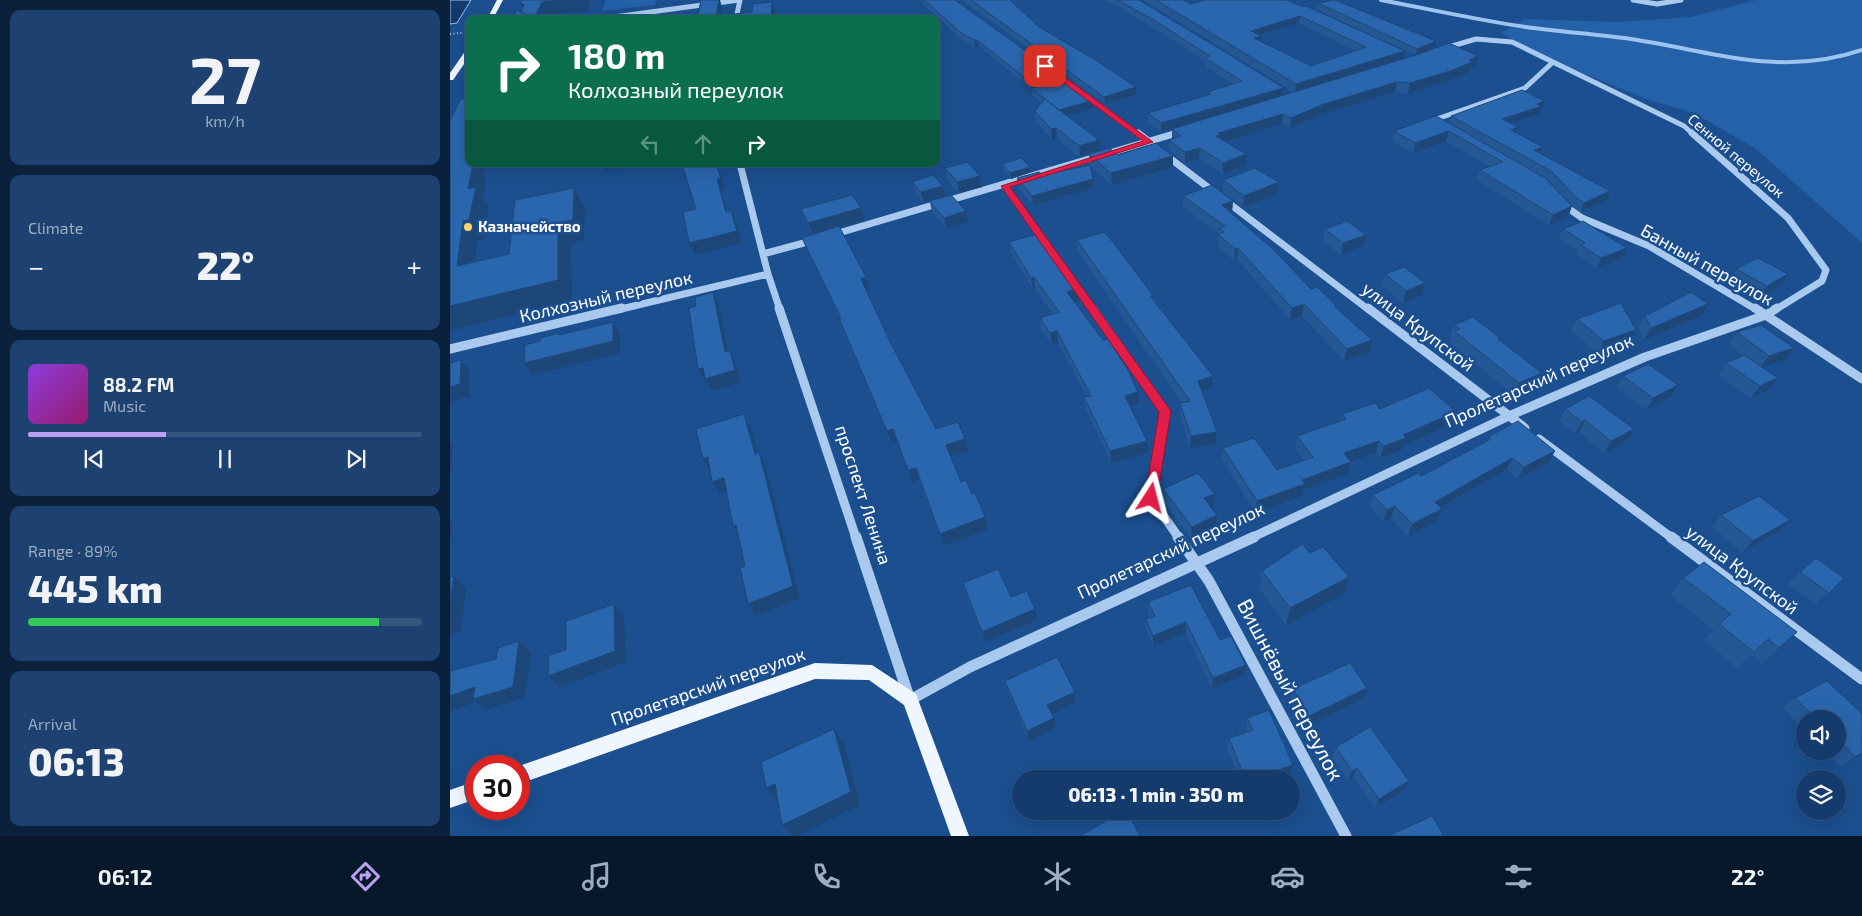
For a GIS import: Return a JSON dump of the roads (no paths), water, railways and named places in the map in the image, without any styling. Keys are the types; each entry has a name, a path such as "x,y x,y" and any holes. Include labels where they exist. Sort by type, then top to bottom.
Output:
{"main road":[{"path":"492,15 500,0"},
{"path":"450,78 465,57"},
{"name":"Пролетарский переулок","path":"530,771 815,671 872,673 910,700"},
{"name":"проспект Ленина","path":"910,700 960,836"},
{"path":"450,799 465,794"}],"street":[{"path":"668,10 690,0"},
{"path":"630,15 740,0 737,15"},
{"path":"1634,1 1663,4 1680,0"},
{"name":"Сенной переулок","path":"1436,51 1467,40 1486,37 1512,42 1684,126 1788,218 1826,270"},
{"path":"1443,125 1434,120 1525,88 1552,63"},
{"name":"улица Крупской","path":"1079,91 1149,142 1509,416 1862,679"},
{"path":"829,236 1005,186 1186,131"},
{"name":"проспект Ленина","path":"741,167 768,274 910,700"},
{"path":"1005,186 1165,411 1151,498 1197,564"},
{"name":"Банный переулок","path":"1556,198 1571,212 1594,225 1648,245 1766,315 1862,379"},
{"path":"763,254 820,238"},
{"name":"Пролетарский переулок","path":"910,700 970,666 1197,564 1509,416 1645,357 1766,315 1822,281 1826,270"},
{"name":"Колхозный переулок","path":"450,349 768,274"},
{"name":"Вишнёвый переулок","path":"1197,564 1209,582 1346,836"}],"waterway":[{"path":"1381,0 1539,29 1631,39 1718,55 1774,62 1803,62 1832,58 1862,50"}],"place":[{"name":"Казначейство","path":"468,227"}]}
